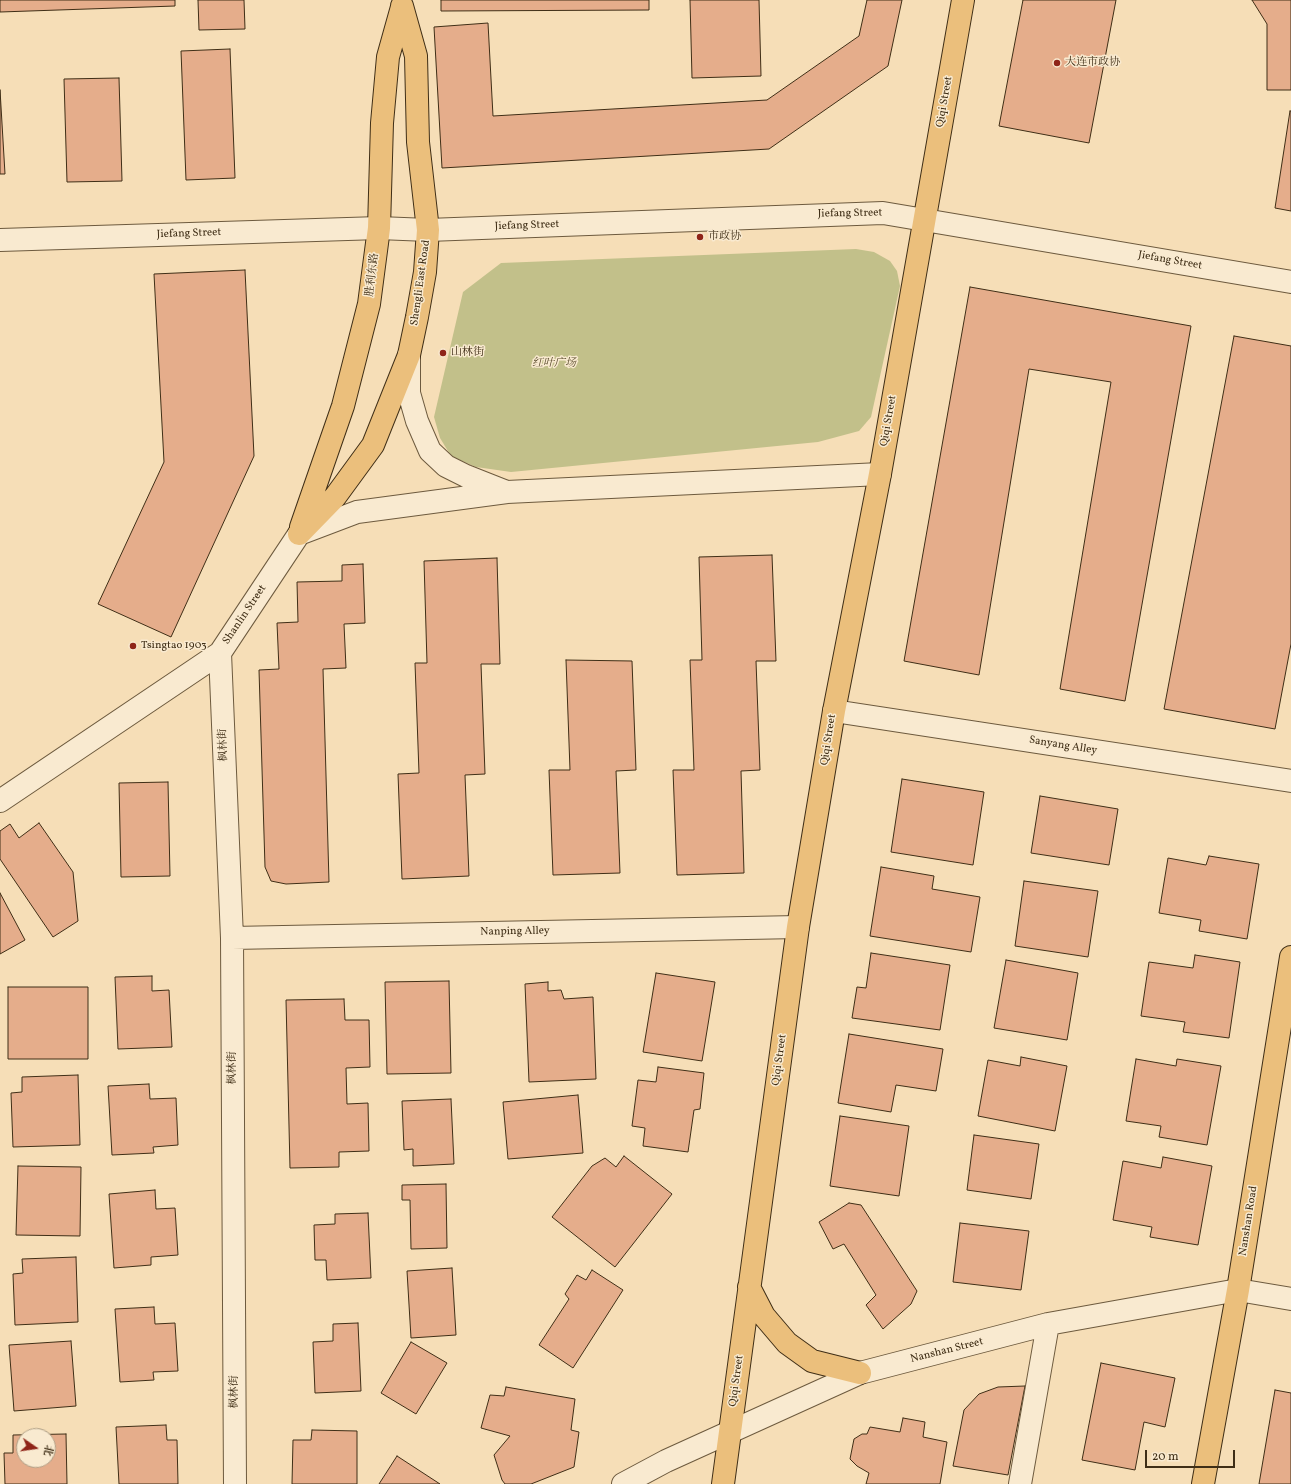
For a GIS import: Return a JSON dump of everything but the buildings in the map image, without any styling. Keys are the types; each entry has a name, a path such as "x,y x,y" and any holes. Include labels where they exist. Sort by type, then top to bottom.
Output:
{"main road":[{"name":"Qiqi Street","path":"723,1484 798,927 834,711 880,474 963,0"},
{"name":"胜利东路","path":"299,534 343,406 369,304 379,228 382,123 388,57 402,3"},
{"name":"Shengli East Road","path":"299,534 335,497 373,445 409,355 425,272 428,230 418,142 416,56 402,3"},
{"name":"Nanshan Road","path":"1203,1484 1238,1290 1291,957"},
{"path":"749,1287 764,1316 787,1343 812,1361 860,1373"}],"street":[{"name":"Jiefang Street","path":"0,240 379,228 428,230 883,213 1291,282"},
{"path":"409,355 409,393 417,421 430,451 446,466 466,476 507,492"},
{"path":"299,534 357,512 507,492 880,474"},
{"name":"Shanlin Street","path":"0,800 220,653 299,534"},
{"name":"枫林街","path":"220,653 232,938 235,1484"},
{"name":"Sanyang Alley","path":"834,711 1291,781"},
{"name":"Nanping Alley","path":"232,938 798,927"},
{"name":"Nanshan Street","path":"622,1484 666,1461 730,1431 860,1373 1048,1324 1238,1290 1291,1299"},
{"path":"1020,1484 1048,1324"}],"green space":[{"name":"红叶广场","path":"856,249 874,252 890,261 897,271 900,286 871,417 859,431 818,442 511,472 476,467 451,456 440,438 434,417 463,292 501,263"}],"place":[{"name":"大连市政协","path":"1057,63"},
{"name":"市政协","path":"700,237"},
{"name":"山林街","path":"443,353"},
{"name":"Tsingtao 1903","path":"133,646"}]}
